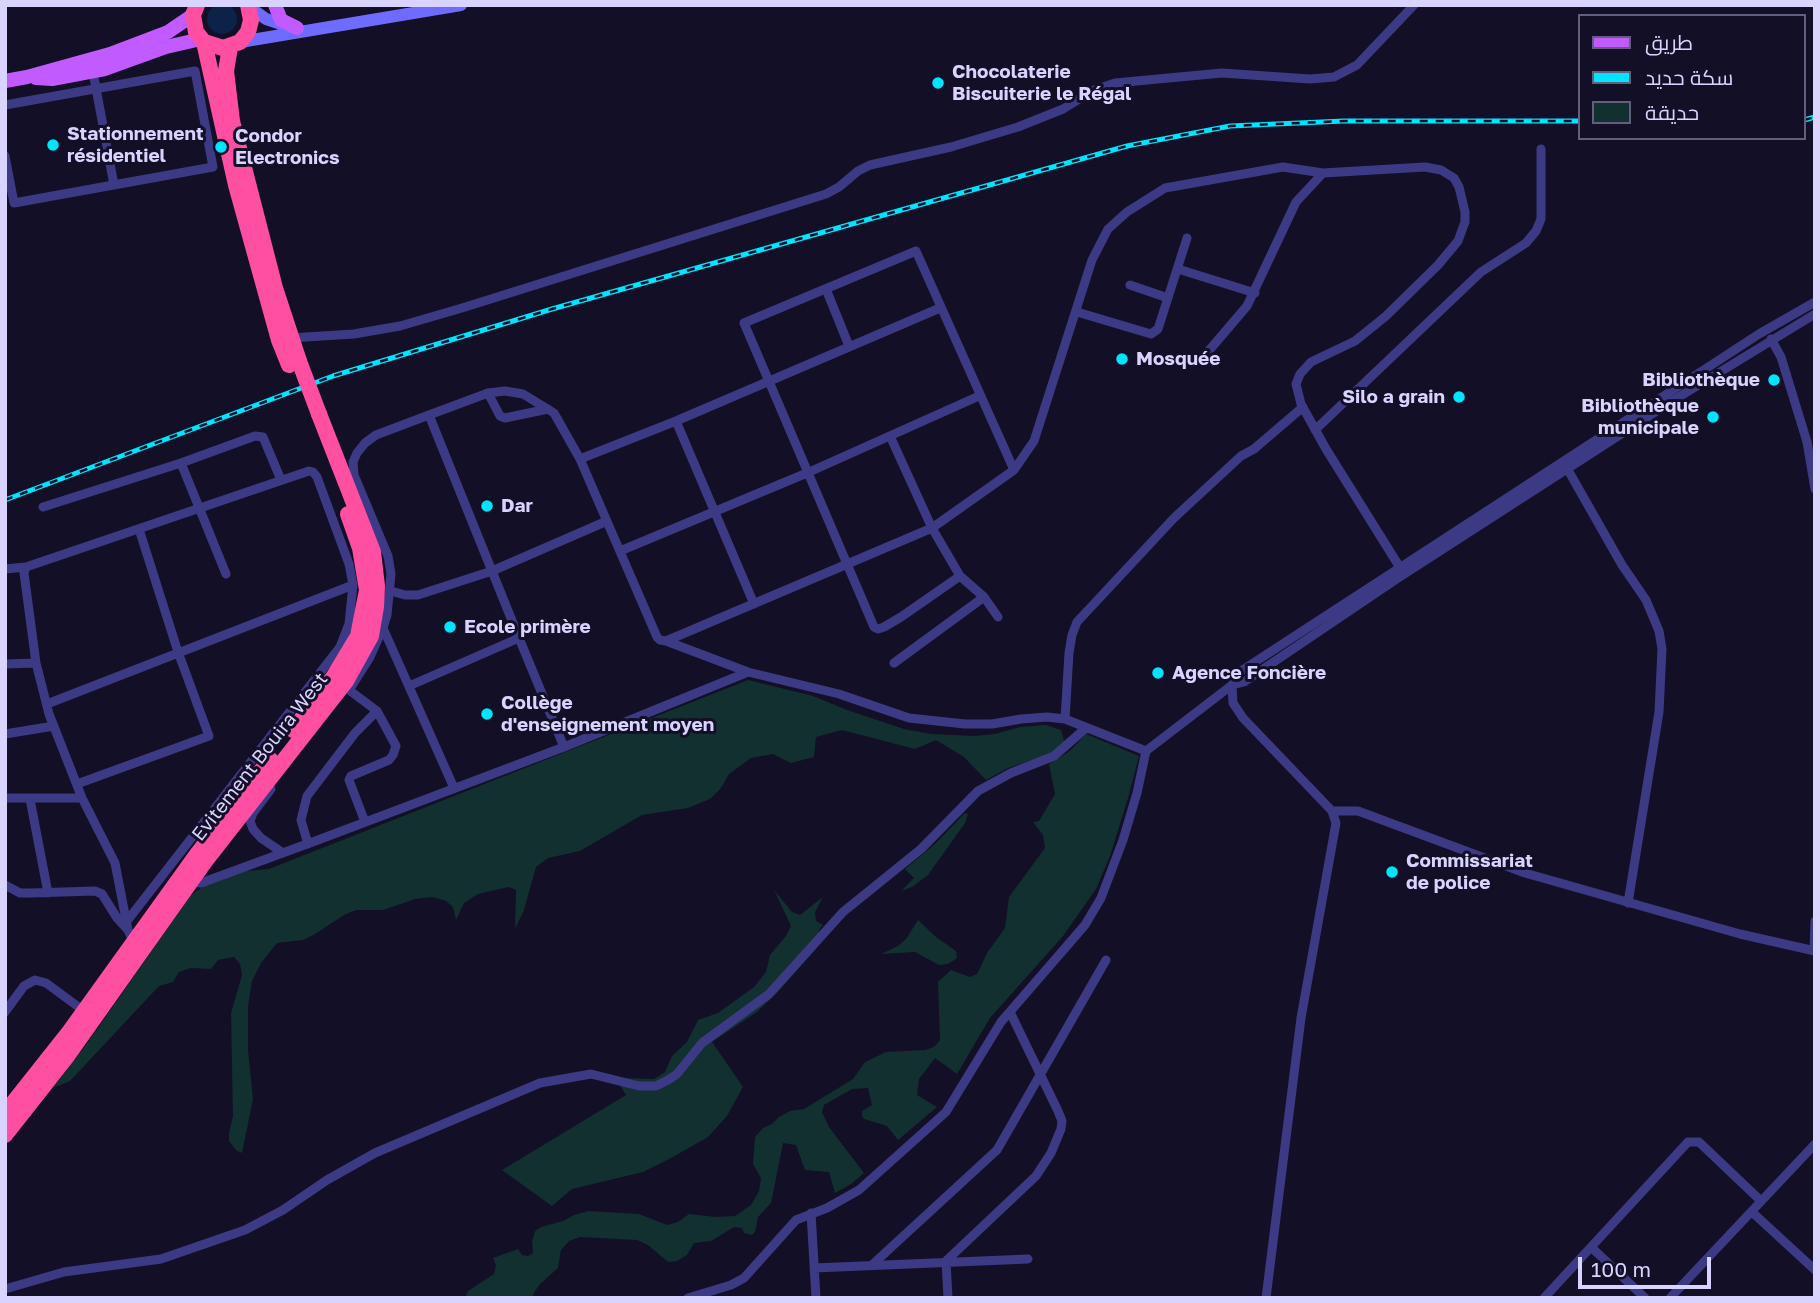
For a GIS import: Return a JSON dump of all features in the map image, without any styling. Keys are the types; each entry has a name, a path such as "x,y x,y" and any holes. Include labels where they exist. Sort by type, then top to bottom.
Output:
{"highway":[{"path":"252,9 248,32 235,44 226,71 232,121 275,288 285,339"},
{"path":"195,10 194,24 203,40 217,47 235,44"},
{"path":"203,40 200,69 285,339"},
{"name":"Evitement Bouira West","path":"7,1108 83,1011 133,936 186,879 334,677 358,636 367,590 365,570 352,524 285,339"},
{"name":"Evitement Bouira West","path":"202,856 346,681 370,636 376,607 376,566 346,464 314,416"},
{"name":"Evitement Bouira West","path":"5,1135 68,1055 133,936"}],"main road":[{"path":"275,5 281,20 297,28"},
{"path":"235,44 461,5"},
{"path":"252,9 266,19 297,28 318,29"},
{"path":"27,78 51,69 91,61 139,44 181,25 195,10"},
{"path":"5,81 52,79 93,72 166,47 203,40"}],"street":[{"path":"285,339 354,334 400,326 462,307 826,194 870,165 962,144 1018,127 1063,109 1103,86 1125,81 1222,73 1310,79 1334,77 1357,65 1414,5"},
{"path":"5,105 200,69 213,167 14,203 5,156"},
{"path":"93,72 114,185"},
{"path":"1315,430 1481,272 1526,243 1536,231 1541,219 1541,149"},
{"path":"666,641 932,528 1014,470 1034,441 1093,260 1108,229 1127,212 1159,191 1195,181 1283,167 1323,173 1424,167 1441,170 1454,178 1459,187 1465,222 1458,241 1438,265 1386,316 1355,341 1311,362 1296,384 1297,393 1315,430 1399,566"},
{"path":"1206,354 1247,306 1296,202 1323,173"},
{"path":"1077,312 1151,334 1158,329 1188,238"},
{"path":"960,576 901,617 878,629 874,627 744,323 916,251 1014,470"},
{"path":"1178,269 1255,293"},
{"path":"1130,285 1168,298"},
{"path":"826,289 849,346"},
{"path":"1266,1298 1301,1018 1336,823 1332,811 1243,718 1233,703 1232,685 1238,673 1759,334 1815,302"},
{"path":"580,459 676,421 940,307"},
{"path":"688,1298 731,1285 744,1278 789,1227 859,1190 946,1112 994,1032 1085,925 1101,898 1123,840 1146,751 1232,685 1244,682 1401,577 1771,339 1815,314"},
{"path":"1771,339 1780,357 1807,442 1815,489"},
{"path":"283,853 253,829 250,821 253,813 348,690 370,657 383,628 390,591 388,556 354,475 346,464 376,435 488,393 505,391 523,394 554,413 562,424 660,640 748,672 839,694 921,720 992,724 1021,719 1065,719 1146,751"},
{"path":"488,393 500,416 505,418 548,409"},
{"path":"620,551 807,473 979,396"},
{"path":"1065,719 1069,653 1077,622 1174,518 1241,456 1254,449 1303,407"},
{"path":"429,415 564,747"},
{"path":"676,421 754,604"},
{"path":"43,507 181,463 255,436 263,436 281,480"},
{"path":"890,436 932,528 960,576 984,597 998,617"},
{"path":"181,463 226,574"},
{"path":"1568,470 1622,565 1646,600 1659,631 1662,649 1658,712 1628,903"},
{"path":"5,569 26,568 309,471 317,477 349,564 353,584 349,624 340,647 133,936"},
{"path":"390,591 418,595 492,571 607,521"},
{"path":"77,784 209,736 178,652 139,529"},
{"path":"26,568 24,573 36,663 47,704 82,797 115,863 133,936"},
{"path":"47,704 353,584"},
{"path":"894,663 984,597"},
{"path":"383,628 454,788"},
{"path":"409,686 519,638"},
{"path":"5,664 36,663"},
{"path":"186,879 201,883 308,844 564,747 748,672"},
{"path":"348,690 377,711 396,750 389,760 351,776 349,780 365,822"},
{"path":"308,844 301,820 307,796 355,733 377,711"},
{"path":"5,734 54,726"},
{"path":"5,1289 64,1272 161,1259 245,1230 283,1210 327,1180 375,1153 540,1083 591,1074 639,1086 656,1086 668,1080 677,1074 702,1043 769,994 843,912 921,849 978,792 1011,773 1054,756 1086,728"},
{"path":"5,798 82,797"},
{"path":"30,799 48,893"},
{"path":"1332,811 1358,811 1525,873 1740,934 1814,951 1815,921"},
{"path":"202,856 216,877"},
{"path":"5,885 20,892 95,891 102,894 117,918 133,936"},
{"path":"873,1264 997,1150 1106,960"},
{"path":"5,1012 24,986 35,980 46,983 83,1011"},
{"path":"946,1261 1026,1187 1051,1153 1061,1129 1062,1121 1010,1012"},
{"path":"1544,1298 1688,1142 1699,1142 1761,1201"},
{"path":"1670,1298 1815,1144"},
{"path":"1752,1212 1815,1270"},
{"path":"811,1213 816,1298"},
{"path":"1591,1247 1645,1298"},
{"path":"814,1268 1028,1259"},
{"path":"946,1261 948,1298"}],"green space":[{"path":"748,680 813,696 904,729 931,734 974,736 1046,725 1061,730 1065,744 1052,753 1008,768 986,780 964,757 936,740 915,749 842,730 816,737 814,757 791,763 773,754 751,758 729,774 721,788 710,799 688,808 642,815 580,851 548,858 536,867 524,910 515,929 516,890 509,887 478,894 464,903 456,920 453,907 446,901 432,897 415,899 383,910 356,910 303,940 277,943 261,963 252,981 248,1006 248,1050 253,1099 242,1153 229,1141 233,1116 231,1013 242,975 240,964 234,957 218,960 211,969 191,968 179,972 173,982 159,986 70,1081 53,1088 190,896 211,881 236,872 269,869"},
{"path":"1086,734 1139,756 1110,856 1096,889 1063,936 990,1018 957,1074 935,1058 919,1079 917,1095 937,1107 898,1140 887,1126 862,1116 862,1111 872,1105 868,1088 852,1089 824,1105 822,1112 829,1127 864,1173 835,1193 829,1172 805,1170 796,1145 783,1143 771,1203 758,1217 752,1235 744,1233 742,1228 734,1227 711,1241 694,1243 687,1255 677,1261 668,1262 648,1245 637,1240 580,1237 569,1241 561,1250 558,1268 540,1284 533,1294 534,1298 465,1298 468,1291 494,1274 496,1265 493,1258 518,1249 522,1255 528,1256 533,1253 535,1231 574,1215 588,1211 639,1214 667,1225 678,1222 689,1214 735,1216 751,1205 759,1191 761,1178 753,1164 755,1137 763,1128 790,1111 804,1109 853,1079 865,1062 886,1052 934,1047 940,1040 938,982 951,970 970,977 977,974 987,953 1005,928 1009,897 1045,848 1043,835 1033,822 1039,821 1055,794 1049,764 1070,751"},
{"path":"965,813 968,814 965,823 928,875 912,887 901,891 914,878 905,869 936,843"},
{"path":"774,890 792,912 800,915 823,897 815,912 816,921 823,925 819,930 816,949 777,993 757,1012 712,1042 743,1087 727,1116 708,1137 643,1172 572,1189 552,1206 502,1170 626,1095 619,1084 625,1078 654,1079 665,1072 672,1056 687,1042 698,1020 718,1013 754,987 766,972 770,955 791,926"},
{"path":"918,920 956,951 957,958 948,964 939,965 915,952 881,954 906,939"}],"water":[{"path":"222,4 228,5 236,13 236,25 228,33 222,34 216,33 208,25 207,19 208,13 216,5"}],"railway":[{"path":"1806,119 1815,117"},
{"path":"5,500 333,376 552,309 1127,146 1230,126 1344,121 1578,121"}],"place":[{"name":"Chocolaterie Biscuiterie le Régal","path":"938,83"},
{"name":"Stationnement résidentiel","path":"53,145"},
{"name":"Condor Electronics","path":"221,147"},
{"name":"Mosquée","path":"1122,359"},
{"name":"Bibliothèque","path":"1774,380"},
{"name":"Silo a grain","path":"1459,397"},
{"name":"Bibliothèque municipale","path":"1713,417"},
{"name":"Dar","path":"487,506"},
{"name":"Ecole primère","path":"450,627"},
{"name":"Agence Foncière","path":"1158,673"},
{"name":"Collège d'enseignement moyen","path":"487,714"},
{"name":"Commissariat de police","path":"1392,872"}]}
